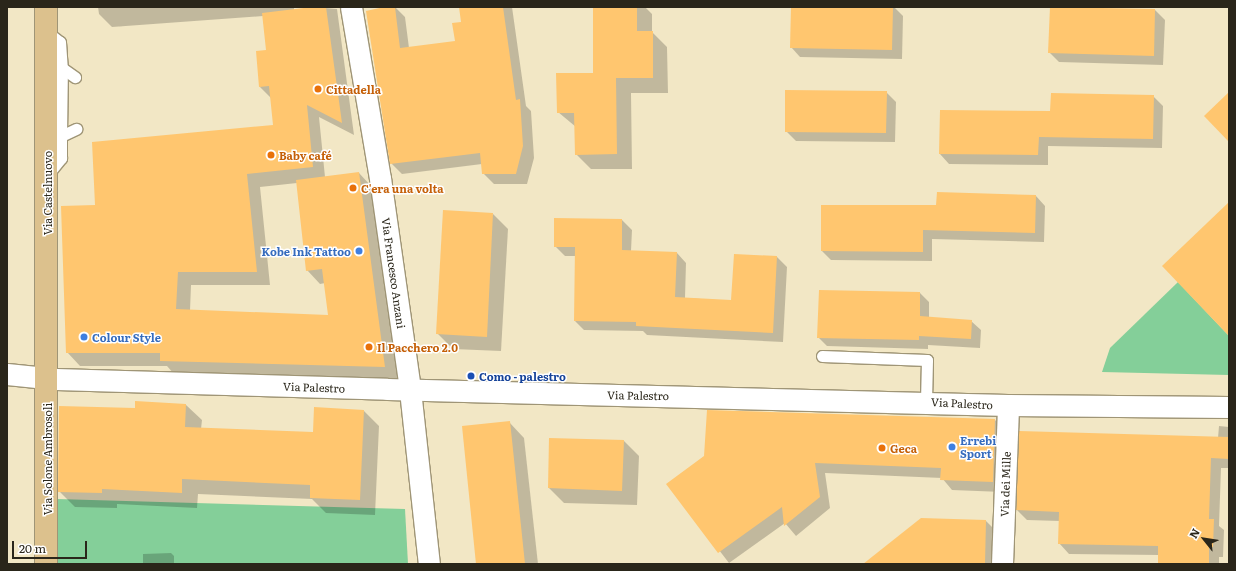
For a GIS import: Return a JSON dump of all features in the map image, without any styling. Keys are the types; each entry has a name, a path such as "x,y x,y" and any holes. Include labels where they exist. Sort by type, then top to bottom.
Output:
{"main road":[{"name":"Via Castelnuovo","path":"46,7 47,379"},
{"name":"Via Solone Ambrosoli","path":"46,564 47,379"}],"street":[{"name":"Via Francesco Anzani","path":"351,7 380,178 410,390 428,564"},
{"name":"Via Palestro","path":"16,375 47,379 410,390 926,401 1008,405 1229,407"},
{"name":"Via dei Mille","path":"1002,564 1008,405"}],"lane":[{"path":"47,32 60,42 62,68 61,158 47,174"},
{"path":"62,68 75,77"},
{"path":"61,136 76,129"},
{"path":"822,356 927,360 926,401"}],"green space":[{"path":"1178,282 1229,336 1229,375 1102,372 1110,348"},
{"path":"57,499 405,509 408,564 57,564"}],"building":[{"path":"312,7 326,7 342,123 307,105 313,167 247,174 257,272 178,272 176,309 328,315 322,269 306,271 296,180 359,172 385,367 160,361 160,353 66,353 61,206 95,205 92,142 273,125 269,86 259,87 256,51 266,50 262,13"},
{"path":"384,7 395,7 400,48 455,41 452,23 461,22 459,7 503,7 516,100 520,99 523,146 516,174 482,174 480,153 390,164 366,11"},
{"path":"593,7 637,7 637,31 653,31 653,78 616,78 617,154 575,155 574,113 557,113 556,73 593,73"},
{"path":"791,7 893,7 892,50 790,48"},
{"path":"1050,7 1155,9 1154,56 1048,53"},
{"path":"785,90 887,91 886,133 785,132"},
{"path":"1229,92 1229,142 1204,116"},
{"path":"1051,93 1154,95 1153,139 1039,137 1038,155 939,154 940,110 1050,111"},
{"path":"937,192 1036,195 1035,233 923,230 923,252 821,251 821,205 936,205"},
{"path":"1229,202 1229,336 1162,266"},
{"path":"443,210 493,213 487,337 436,334"},
{"path":"554,218 622,219 622,250 677,252 675,297 731,300 734,254 777,256 773,333 636,326 636,322 574,321 575,247 554,247"},
{"path":"819,290 920,292 920,316 972,320 971,339 919,336 919,340 817,338"},
{"path":"135,401 186,404 185,427 313,432 314,407 364,410 360,500 310,498 310,485 182,479 182,493 102,489 102,493 58,492 59,406 135,408"},
{"path":"707,410 995,419 993,482 940,480 941,468 815,463 820,497 784,526 782,507 718,553 666,484 704,456"},
{"path":"510,421 525,564 476,564 462,426"},
{"path":"1019,431 1229,437 1229,459 1211,458 1209,519 1214,519 1213,547 1209,547 1209,564 1158,564 1158,546 1058,544 1059,512 1016,510"},
{"path":"549,438 624,440 622,491 548,488"},
{"path":"921,518 986,520 985,564 863,564"}],"place":[{"name":"Cittadella","path":"318,89"},
{"name":"Baby café","path":"271,155"},
{"name":"C'era una volta","path":"353,188"},
{"name":"Kobe Ink Tattoo","path":"359,251"},
{"name":"Colour Style","path":"84,337"},
{"name":"Il Pacchero 2.0","path":"369,347"},
{"name":"Como - palestro","path":"471,376"},
{"name":"Errebi Sport","path":"952,447"},
{"name":"Geca","path":"882,448"}]}
